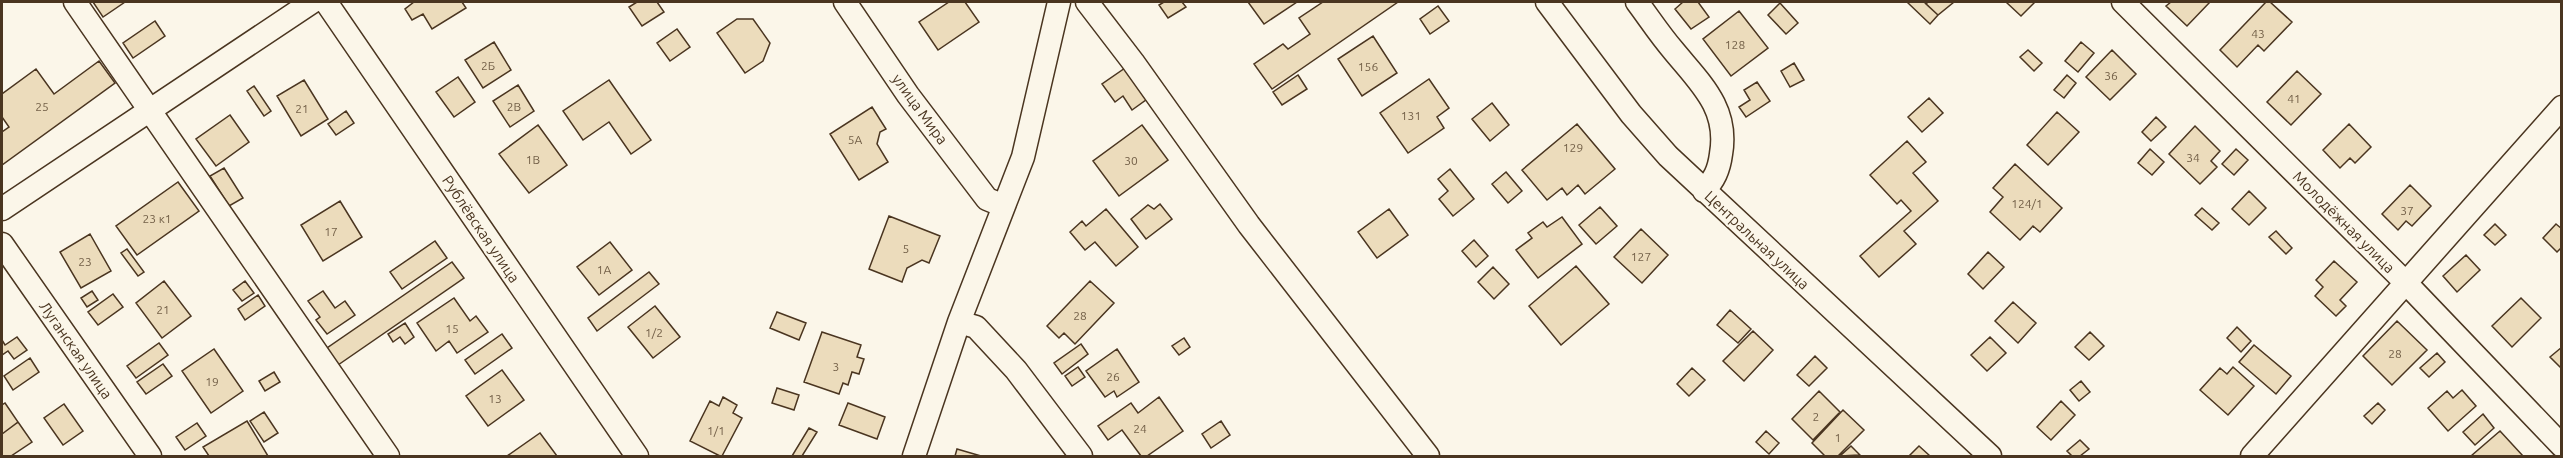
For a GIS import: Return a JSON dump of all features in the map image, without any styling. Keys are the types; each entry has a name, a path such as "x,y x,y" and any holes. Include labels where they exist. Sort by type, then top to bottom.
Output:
{"street":[{"path":"75,2 388,456"},
{"path":"2,209 312,2"},
{"name":"Рублёвская улица","path":"326,2 637,456"},
{"name":"улица Мира","path":"845,2 909,95 987,199 1004,206"},
{"path":"914,456 960,322 1023,157 1059,2"},
{"path":"1087,2 1133,62 1249,225 1416,444 1428,456"},
{"name":"Центральная улица","path":"1546,2 1631,114 1668,156 1990,456"},
{"path":"1637,2 1712,99 1722,120 1723,142 1719,166 1715,179 1704,192"},
{"name":"Молодёжная улица","path":"2123,2 2406,283 2562,446"},
{"path":"2252,456 2562,107"},
{"name":"Луганская улица","path":"2,244 150,456"},
{"path":"960,322 976,327 1008,362 1081,456"}],"building":[{"path":"93,2 125,2 103,17"},
{"path":"414,2 462,2 466,8 432,29 423,14 412,20 405,9"},
{"path":"637,2 657,2 664,12 642,26 629,7"},
{"path":"949,2 965,2 979,22 938,50 919,22"},
{"path":"1164,2 1182,2 1186,7 1168,18 1159,5"},
{"path":"1248,2 1297,2 1264,24"},
{"path":"1323,2 1398,2 1272,89 1254,64 1283,44 1288,49 1310,34 1299,18"},
{"path":"1683,2 1698,2 1709,17 1691,29 1675,9"},
{"path":"1907,2 1924,2 1938,15 1930,24"},
{"path":"1928,2 1954,2 1938,15 1926,4"},
{"path":"2006,2 2035,2 2021,16"},
{"path":"2171,2 2210,2 2187,26 2166,6"},
{"path":"2266,2 2270,2 2292,22 2264,51 2258,45 2237,67 2220,50"},
{"path":"1780,3 1798,23 1786,34 1768,15"},
{"path":"1438,6 1449,21 1430,34 1420,19"},
{"path":"1739,11 1768,48 1731,76 1703,39"},
{"path":"737,19 753,19 770,43 763,61 745,73 717,33"},
{"path":"155,21 165,36 133,58 123,43"},
{"path":"677,29 690,47 670,61 657,43"},
{"path":"1373,36 1397,73 1362,96 1338,59"},
{"path":"494,42 511,70 483,88 465,60"},
{"path":"2081,42 2094,53 2078,72 2065,61"},
{"path":"2028,50 2042,63 2034,71 2020,57"},
{"path":"2112,50 2136,74 2110,100 2086,77"},
{"path":"99,61 115,83 2,165 2,132 9,127 2,117 2,94 36,69 54,94"},
{"path":"1794,63 1804,80 1790,87 1781,71"},
{"path":"1128,66 1150,97 1132,110 1123,96 1115,102 1102,84"},
{"path":"2297,71 2321,94 2291,125 2267,102"},
{"path":"1298,75 1307,89 1282,105 1273,92"},
{"path":"2067,75 2076,83 2064,98 2054,90"},
{"path":"458,77 475,102 454,117 436,92"},
{"path":"1429,79 1449,108 1437,117 1444,128 1408,153 1380,113"},
{"path":"304,80 328,119 301,136 277,96"},
{"path":"609,80 651,140 631,154 609,122 583,140 563,111"},
{"path":"1757,82 1770,101 1746,117 1739,107 1750,100 1744,90"},
{"path":"518,85 534,111 510,127 493,101"},
{"path":"254,86 271,111 264,116 247,91"},
{"path":"1929,98 1943,113 1922,132 1908,117"},
{"path":"1492,103 1509,125 1490,141 1472,119"},
{"path":"872,107 886,129 880,132 877,144 888,162 859,180 830,134"},
{"path":"346,111 354,123 336,135 328,124"},
{"path":"2057,112 2079,132 2048,165 2027,145"},
{"path":"230,115 249,142 216,166 196,139"},
{"path":"2156,117 2166,127 2151,141 2142,132"},
{"path":"1577,124 1615,169 1585,194 1578,185 1567,195 1562,188 1547,200 1522,170"},
{"path":"2349,124 2371,147 2355,163 2350,158 2340,168 2323,150"},
{"path":"538,125 567,165 529,193 499,154"},
{"path":"1142,125 1168,160 1119,196 1093,161"},
{"path":"2195,126 2220,151 2211,161 2217,167 2200,184 2169,154"},
{"path":"1907,141 1926,162 1913,173 1938,201 1904,231 1916,244 1879,277 1860,256 1911,211 1901,200 1897,204 1870,175"},
{"path":"2150,149 2164,162 2152,175 2138,163"},
{"path":"2236,149 2248,160 2234,175 2222,164"},
{"path":"2015,164 2062,208 2040,232 2033,226 2020,240 1990,212 2003,197 1993,188"},
{"path":"224,168 243,198 229,206 210,176"},
{"path":"1450,169 1474,199 1453,216 1439,199 1448,191 1438,179"},
{"path":"1506,172 1522,191 1508,203 1492,184"},
{"path":"178,182 199,211 137,255 116,226"},
{"path":"2410,185 2431,206 2412,226 2406,221 2398,230 2382,214"},
{"path":"2249,191 2266,208 2249,225 2232,209"},
{"path":"340,201 362,237 323,261 301,225"},
{"path":"1160,204 1172,219 1146,239 1131,219 1148,205 1154,209"},
{"path":"1600,207 1617,226 1596,244 1579,225"},
{"path":"2202,208 2219,223 2212,230 2195,215"},
{"path":"1106,209 1138,247 1116,266 1095,242 1085,250 1070,232 1082,221 1086,226"},
{"path":"1389,209 1408,235 1377,258 1358,232"},
{"path":"889,216 940,236 929,263 922,260 907,268 902,282 869,269"},
{"path":"1562,217 1582,244 1538,278 1516,250 1532,238 1528,233 1543,222 1547,227"},
{"path":"2495,224 2506,235 2495,245 2484,235"},
{"path":"2556,224 2562,229 2562,247 2557,252 2543,238"},
{"path":"1641,229 1668,255 1642,283 1614,257"},
{"path":"2276,231 2292,248 2286,254 2269,237"},
{"path":"90,234 111,271 81,288 60,252"},
{"path":"1474,240 1488,256 1476,267 1462,251"},
{"path":"435,241 447,258 402,289 390,272"},
{"path":"610,242 632,270 599,295 577,267"},
{"path":"127,249 144,272 138,276 121,253"},
{"path":"1988,252 2004,267 1983,289 1968,274"},
{"path":"2466,255 2480,270 2457,292 2443,276"},
{"path":"2334,261 2357,282 2340,300 2346,306 2336,316 2315,296 2323,287 2316,280"},
{"path":"452,262 464,278 338,365 327,348"},
{"path":"1576,266 1609,304 1561,345 1529,306"},
{"path":"1493,267 1509,284 1494,299 1478,282"},
{"path":"649,272 659,284 597,331 588,318"},
{"path":"164,281 191,316 162,338 136,303"},
{"path":"245,281 254,293 242,301 233,290"},
{"path":"1090,281 1114,303 1075,344 1064,333 1059,338 1047,326"},
{"path":"92,291 98,300 87,307 81,298"},
{"path":"323,291 335,308 345,301 355,315 327,334 316,320 320,317 308,301"},
{"path":"113,294 123,307 98,325 88,312"},
{"path":"258,295 265,306 245,320 238,309"},
{"path":"454,298 470,321 476,316 488,332 457,353 449,341 436,351 417,323"},
{"path":"2521,298 2541,318 2512,347 2492,326"},
{"path":"2013,302 2036,323 2018,343 1995,321"},
{"path":"655,306 680,337 653,358 628,327"},
{"path":"1730,310 1751,329 1738,343 1717,325"},
{"path":"777,312 806,323 799,340 770,328"},
{"path":"2397,321 2427,350 2392,385 2363,356"},
{"path":"405,323 414,337 405,344 400,337 393,342 388,334"},
{"path":"2237,327 2251,341 2241,352 2227,338"},
{"path":"1753,331 1773,350 1744,381 1723,361"},
{"path":"822,332 861,345 857,357 864,359 859,374 852,372 848,385 843,383 839,394 804,382"},
{"path":"2090,332 2104,346 2089,360 2075,347"},
{"path":"502,334 512,348 475,374 465,360"},
{"path":"17,337 27,350 14,359 8,351 2,355 2,340 5,345"},
{"path":"1990,337 2006,353 1987,371 1971,355"},
{"path":"1184,338 1190,347 1179,355 1172,346"},
{"path":"159,343 168,355 136,378 127,366"},
{"path":"1081,344 1088,354 1062,374 1054,363"},
{"path":"2254,345 2291,376 2276,394 2239,362"},
{"path":"2562,347 2562,369 2550,357"},
{"path":"214,349 243,391 211,413 182,371"},
{"path":"1117,349 1139,382 1117,397 1114,391 1105,397 1086,371"},
{"path":"2437,353 2445,362 2429,377 2420,368"},
{"path":"1815,356 1827,368 1809,386 1797,375"},
{"path":"30,358 39,372 13,390 4,376"},
{"path":"163,364 172,376 146,394 137,382"},
{"path":"1078,367 1085,377 1072,386 1065,376"},
{"path":"2233,367 2254,386 2228,415 2200,390 2220,368 2227,374"},
{"path":"1692,368 1705,380 1689,396 1677,384"},
{"path":"502,370 524,400 488,426 466,396"},
{"path":"274,372 280,382 265,391 259,381"},
{"path":"2081,381 2090,392 2079,401 2070,390"},
{"path":"777,388 799,395 794,410 772,403"},
{"path":"2462,390 2476,406 2448,431 2428,408 2447,391 2453,398"},
{"path":"1819,391 1840,412 1813,440 1792,419"},
{"path":"723,397 737,405 733,413 742,418 720,456 690,441 710,401 719,406"},
{"path":"1159,397 1183,431 1147,456 1141,456 1122,430 1108,440 1098,426 1131,403 1138,413"},
{"path":"2061,401 2075,415 2051,440 2037,427"},
{"path":"5,403 18,422 2,434 2,405"},
{"path":"848,403 885,417 877,439 839,425"},
{"path":"2378,403 2385,410 2372,424 2364,416"},
{"path":"64,404 83,431 63,445 44,418"},
{"path":"1843,410 1864,430 1838,456 1825,456 1812,443"},
{"path":"264,412 278,433 264,442 250,421"},
{"path":"2483,414 2494,428 2475,445 2463,432"},
{"path":"247,421 268,456 209,456 203,447"},
{"path":"1221,421 1230,435 1211,448 1202,434"},
{"path":"18,422 32,442 11,456 2,456 2,434"},
{"path":"197,423 206,436 185,450 176,437"},
{"path":"809,428 817,432 802,456 792,456"},
{"path":"1766,431 1779,443 1769,454 1756,442"},
{"path":"2500,431 2523,456 2471,456"},
{"path":"540,433 557,456 507,456"},
{"path":"2080,440 2089,449 2080,456 2072,456 2067,451"},
{"path":"1851,446 1860,455 1840,456"},
{"path":"1919,446 1930,456 1909,456"},
{"path":"957,449 981,456 955,456"}]}
